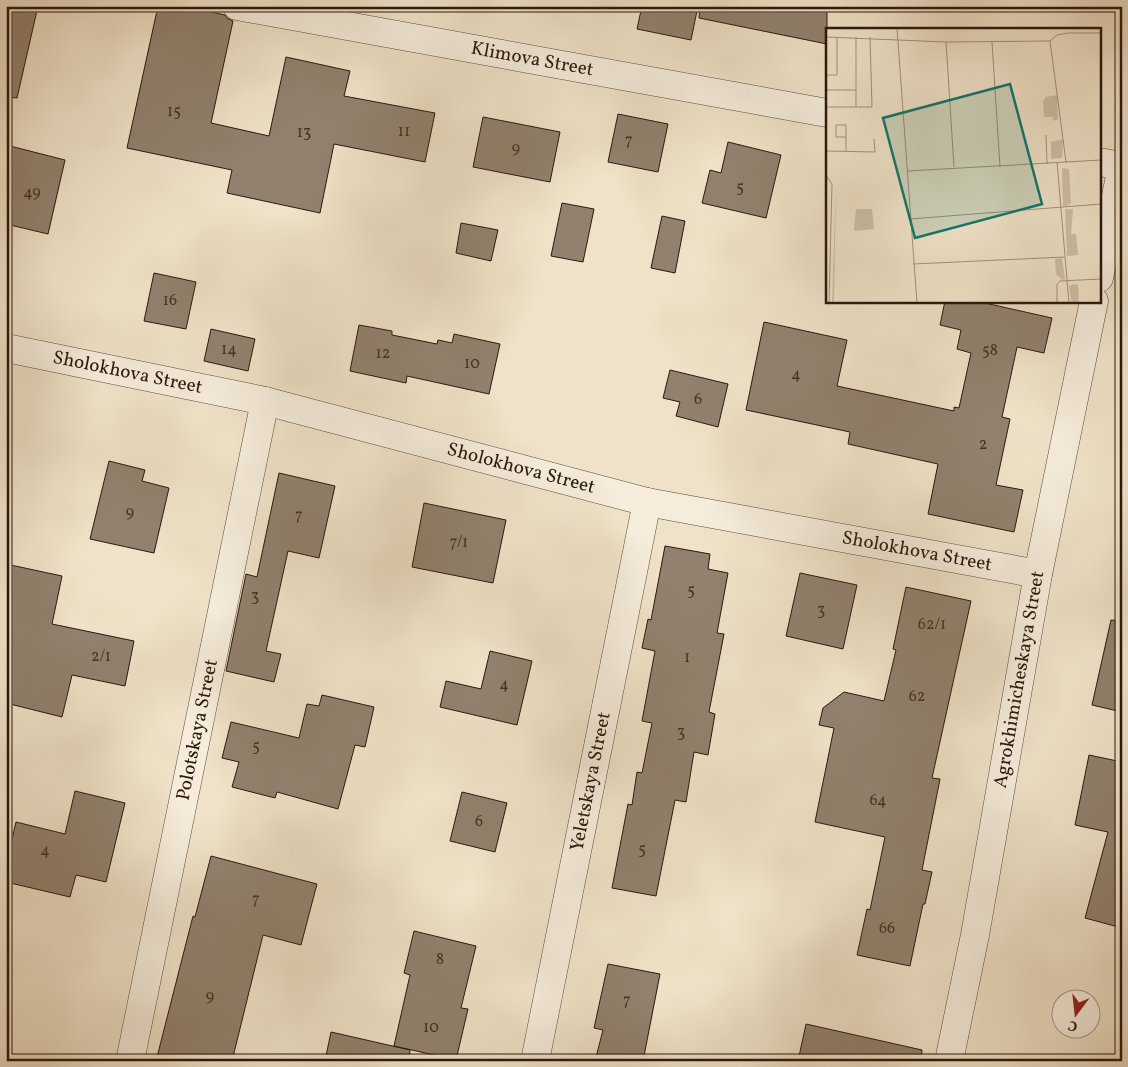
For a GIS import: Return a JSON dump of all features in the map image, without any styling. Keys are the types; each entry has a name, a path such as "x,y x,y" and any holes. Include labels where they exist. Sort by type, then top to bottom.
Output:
{"street":[{"name":"Klimova Street","path":"237,6 826,113"},
{"path":"1100,162 1122,167 1100,273"},
{"name":"Agrokhimicheskaya Street","path":"949,1061 975,935 1038,574 1094,302"},
{"name":"Sholokhova Street","path":"6,348 265,401 647,502 1038,574"},
{"name":"Polotskaya Street","path":"130,1061 265,401"},
{"name":"Yeletskaya Street","path":"535,1061 647,502"}],"building":[{"path":"6,6 38,6 17,98 6,97"},
{"path":"158,6 183,6 225,15 233,21 211,123 269,136 286,57 350,71 344,96 435,113 425,162 334,144 320,213 227,193 232,170 127,148"},
{"path":"642,6 698,6 691,40 637,29"},
{"path":"700,6 827,6 826,44 699,18"},
{"path":"618,114 668,124 658,172 608,162"},
{"path":"483,117 560,132 550,182 473,167"},
{"path":"728,142 781,155 766,218 702,203 710,170 721,173"},
{"path":"10,146 65,160 48,234 6,224 6,162"},
{"path":"562,203 594,209 583,262 551,256"},
{"path":"662,216 685,221 675,273 651,268"},
{"path":"461,223 498,230 491,261 456,253"},
{"path":"154,273 196,282 186,329 144,321"},
{"path":"945,302 980,302 1052,318 1044,353 1017,347 1002,417 1010,419 996,485 1023,490 1014,532 928,514 938,464 848,444 850,432 746,410 764,322 847,340 837,386 954,411 954,407 959,408 971,353 957,349 961,330 940,325"},
{"path":"359,325 392,331 392,335 437,344 438,340 452,343 454,334 500,344 489,394 407,376 406,383 350,371"},
{"path":"211,329 255,339 248,371 204,361"},
{"path":"670,370 728,384 718,427 676,416 680,402 663,398"},
{"path":"109,461 145,470 142,481 169,488 154,553 90,539"},
{"path":"279,473 335,486 319,558 288,551 266,651 281,654 274,682 226,671 246,574 257,577"},
{"path":"424,503 506,520 493,583 412,567"},
{"path":"665,546 710,554 708,569 728,573 717,633 724,634 709,712 715,714 708,755 694,752 686,802 675,800 656,896 612,888 628,804 632,805 637,772 642,773 652,723 642,721 655,651 642,648 648,619 651,620"},
{"path":"6,564 62,576 52,624 134,641 125,686 72,675 62,717 6,703"},
{"path":"800,573 857,585 843,649 786,636"},
{"path":"906,587 971,601 932,778 940,779 922,870 932,872 910,966 857,955 867,909 870,910 885,837 815,822 834,728 819,725 823,708 844,692 884,701 896,650 893,649"},
{"path":"1111,620 1122,621 1122,712 1092,705"},
{"path":"490,651 532,661 517,725 440,707 446,681 481,689"},
{"path":"322,695 374,707 365,747 355,745 338,809 277,792 275,798 232,787 239,762 222,758 231,722 299,738 307,704 319,706"},
{"path":"1089,755 1122,762 1122,928 1085,918 1108,832 1075,825"},
{"path":"75,791 125,803 106,882 76,875 70,897 6,882 6,864 16,822 65,834"},
{"path":"462,792 507,803 495,852 450,841"},
{"path":"211,856 317,884 301,945 263,935 232,1061 156,1061 193,916 195,917"},
{"path":"414,931 476,946 461,1008 468,1009 456,1060 394,1046 410,975 404,973"},
{"path":"608,964 660,974 643,1061 595,1061 603,1030 594,1028"},
{"path":"806,1024 922,1050 921,1061 798,1061"},
{"path":"331,1032 410,1050 409,1061 325,1061"}]}
